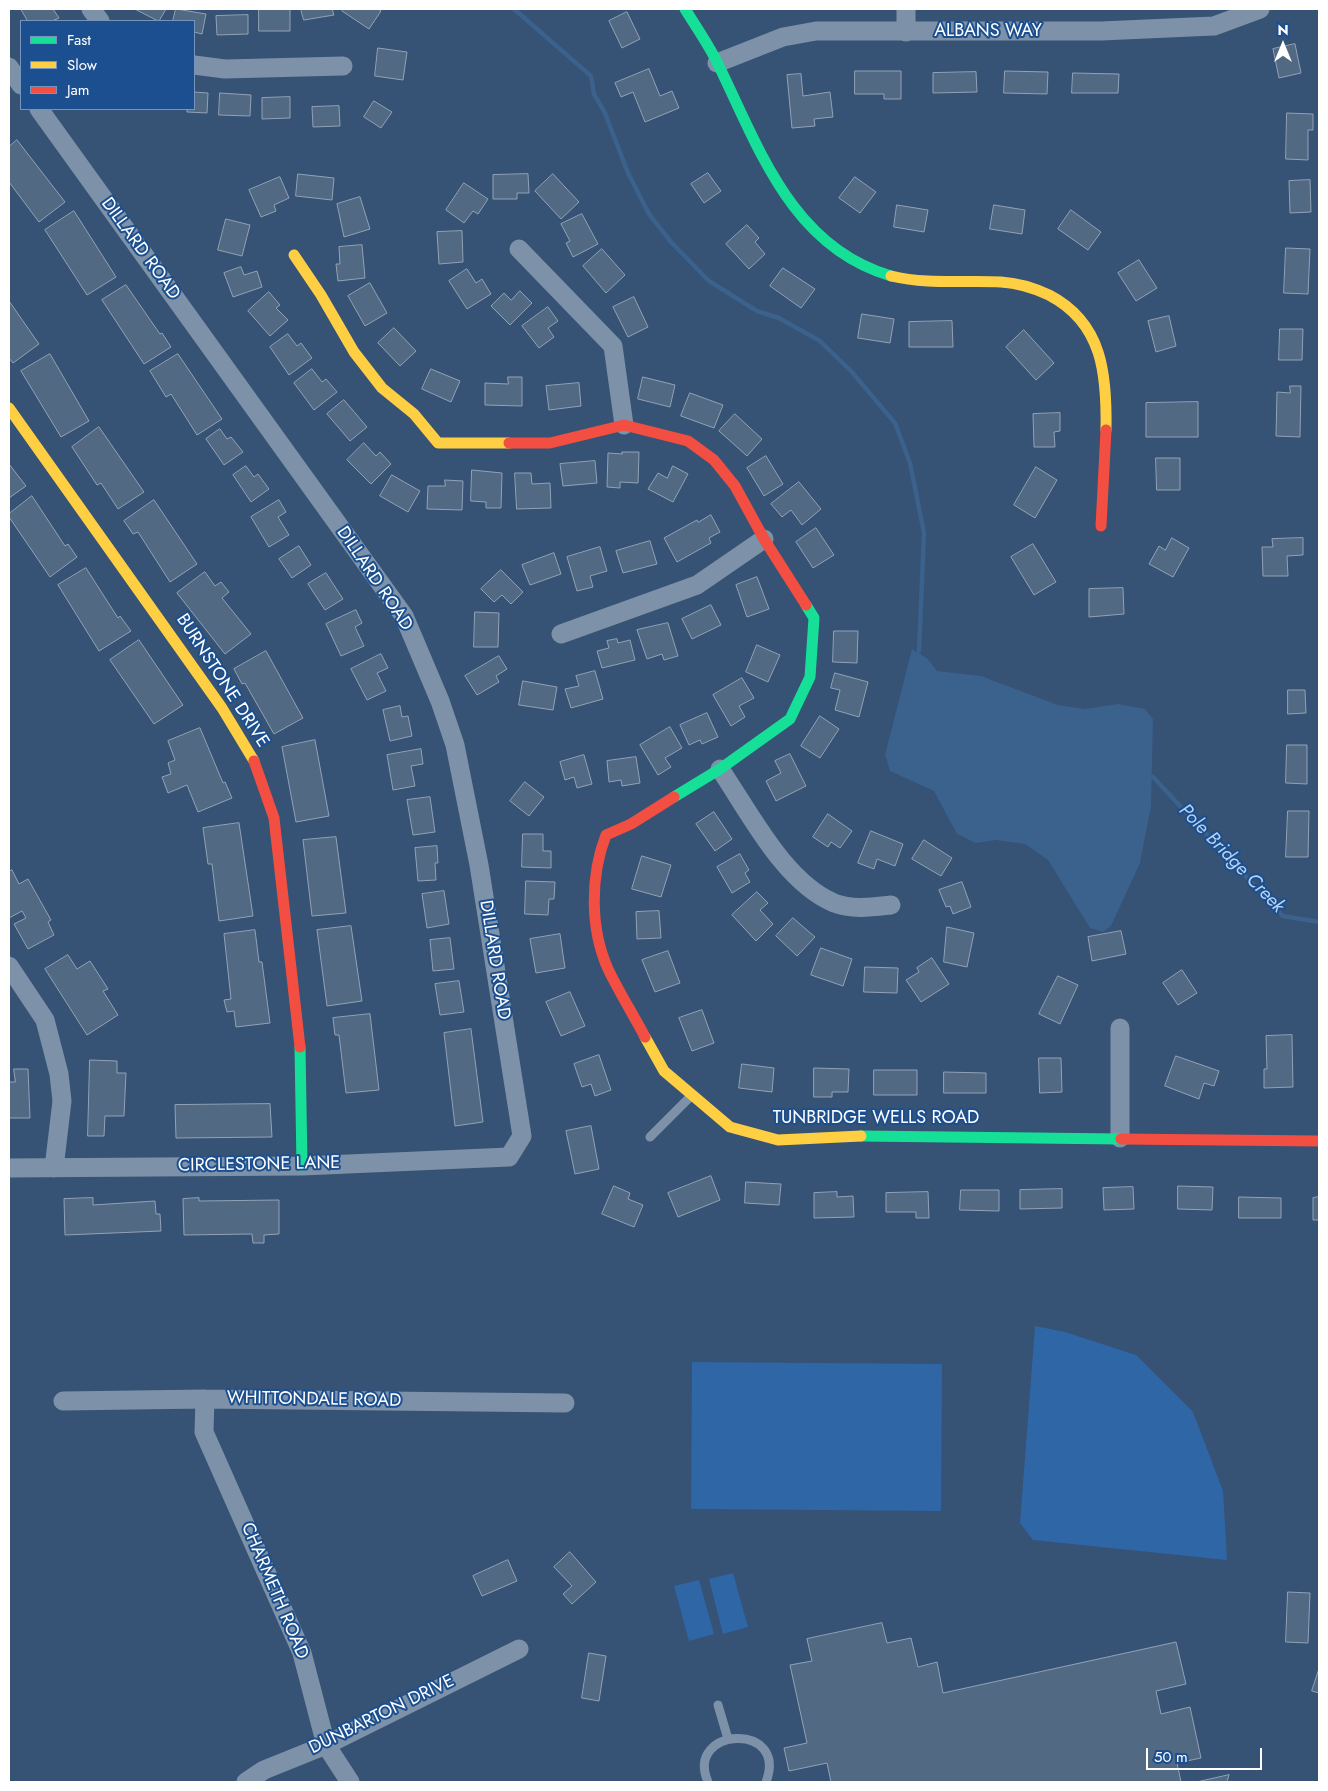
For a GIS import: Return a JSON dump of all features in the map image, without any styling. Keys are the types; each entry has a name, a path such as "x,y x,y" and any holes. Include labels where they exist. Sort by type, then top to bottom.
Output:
{"street":[{"path":"91,9 99,20"},
{"path":"685,9 717,63 791,206 811,229 841,254 861,265 890,276 924,282 1018,284 1058,301 1072,310 1085,323 1093,337 1101,360 1104,398 1104,497 1102,526"},
{"path":"906,9 906,32"},
{"name":"ALBANS WAY","path":"717,63 783,37 816,31 1101,31 1214,26 1260,9"},
{"path":"195,65 225,69 343,66"},
{"path":"9,67 20,84"},
{"name":"DILLARD ROAD","path":"40,110 404,616 440,701 456,745 479,865 522,1136 509,1157"},
{"path":"519,249 613,346 624,425"},
{"name":"TUNBRIDGE WELLS ROAD","path":"294,255 321,295 354,352 382,388 414,414 438,443 550,443 624,425 688,440 714,460 735,486 764,539 814,618 810,677 790,719 720,769 631,824 606,835 598,852 594,899 598,941 608,969 664,1071 730,1127 778,1140 852,1136 1319,1140"},
{"name":"BURNSTONE DRIVE","path":"9,408 222,708 258,768 274,818 300,1039 302,1166"},
{"path":"561,634 697,585 764,539"},
{"path":"720,769 783,863 801,883 835,904 864,908 891,905"},
{"path":"9,966 45,1020 59,1074 62,1101 54,1168"},
{"path":"1120,1028 1120,1138"},
{"name":"CIRCLESTONE LANE","path":"9,1168 302,1166 509,1157"},
{"name":"WHITTONDALE ROAD","path":"63,1401 205,1399 565,1402"},
{"name":"CHARMETH ROAD","path":"205,1399 204,1432 302,1653 326,1745 350,1782"},
{"name":"DUNBARTON DRIVE","path":"246,1782 264,1770 326,1745 519,1648"}],"lane":[{"path":"650,1137 692,1094"},
{"path":"718,1705 728,1739"},
{"path":"708,1782 705,1770 710,1753 716,1746 728,1739 745,1738 764,1751 769,1765 766,1782"}],"shaded area":[{"path":"912,649 928,659 937,671 981,676 1058,705 1085,709 1118,704 1145,709 1153,719 1151,806 1140,863 1111,926 1103,932 1090,928 1048,860 1025,844 996,840 976,843 957,834 934,791 890,771 885,755"},
{"path":"1035,1326 1065,1332 1136,1355 1193,1412 1223,1491 1227,1560 1033,1540 1020,1523"},
{"path":"692,1362 942,1364 941,1511 691,1509"},
{"path":"733,1573 748,1627 723,1634 709,1579"},
{"path":"699,1580 714,1634 689,1641 674,1586"}],"building":[{"path":"21,9 53,9 59,18 54,20 27,20"},
{"path":"135,9 166,9 160,20"},
{"path":"176,9 206,14 202,34 195,32 195,20 173,20"},
{"path":"259,9 290,9 290,31 259,31"},
{"path":"301,9 332,9 334,15 304,20"},
{"path":"344,9 378,9 381,11 369,29 342,11"},
{"path":"627,12 640,39 622,48 609,21"},
{"path":"248,15 248,34 217,35 216,16"},
{"path":"1295,44 1301,73 1279,78 1273,49"},
{"path":"378,48 407,52 403,80 375,76"},
{"path":"649,69 660,96 672,91 679,108 645,122 633,92 621,97 615,83"},
{"path":"855,71 901,71 901,99 884,99 884,94 855,94"},
{"path":"1005,71 1048,72 1047,94 1004,93"},
{"path":"976,72 977,92 933,93 933,73"},
{"path":"1073,73 1119,74 1118,93 1072,93"},
{"path":"801,74 803,96 830,92 833,117 814,119 815,126 792,128 787,75"},
{"path":"195,92 208,93 207,113 187,112 187,110 195,110"},
{"path":"220,93 251,95 250,116 219,115"},
{"path":"290,97 290,118 262,119 262,98"},
{"path":"374,101 392,112 381,128 364,117"},
{"path":"339,106 340,126 313,127 312,107"},
{"path":"1287,113 1313,114 1313,130 1308,130 1308,160 1286,159"},
{"path":"17,140 65,202 39,222 9,182 9,147"},
{"path":"708,173 721,191 704,203 691,184"},
{"path":"298,174 334,178 332,200 296,196"},
{"path":"528,174 529,193 517,193 517,199 493,199 493,175"},
{"path":"553,174 579,202 561,219 535,191"},
{"path":"280,177 289,198 274,205 276,211 261,217 249,190"},
{"path":"855,177 876,192 860,213 839,198"},
{"path":"1310,180 1311,212 1290,213 1289,181"},
{"path":"464,183 488,199 478,214 473,211 464,223 446,210"},
{"path":"360,197 370,229 344,237 337,204"},
{"path":"897,205 928,210 924,232 894,227"},
{"path":"994,205 1025,210 1022,234 990,229"},
{"path":"1071,210 1101,232 1088,250 1058,229"},
{"path":"74,211 116,277 87,295 45,230"},
{"path":"582,214 598,244 573,257 566,243 570,241 561,224"},
{"path":"226,219 250,225 242,256 218,250"},
{"path":"747,225 759,238 755,242 765,254 749,269 726,244"},
{"path":"462,231 463,262 439,264 437,232"},
{"path":"362,245 365,278 338,281 336,264 340,264 339,247"},
{"path":"1286,248 1310,249 1308,294 1284,293"},
{"path":"602,249 625,275 606,293 583,266"},
{"path":"1139,260 1157,288 1136,301 1118,273"},
{"path":"241,267 244,275 257,271 262,287 233,297 224,273"},
{"path":"783,268 815,289 801,308 770,286"},
{"path":"467,269 476,283 482,279 491,294 467,309 449,281"},
{"path":"370,283 387,313 365,326 348,296"},
{"path":"126,285 171,347 144,364 102,300"},
{"path":"520,291 532,303 510,325 491,306 504,293 511,300"},
{"path":"269,292 280,305 276,308 288,320 270,336 248,311"},
{"path":"634,297 648,327 628,337 613,307"},
{"path":"9,301 39,344 13,363 9,358"},
{"path":"548,307 558,321 548,328 554,337 539,348 522,326"},
{"path":"862,314 894,319 890,343 858,338"},
{"path":"1169,316 1176,346 1156,352 1148,321"},
{"path":"952,321 953,347 909,347 909,322"},
{"path":"394,328 416,351 400,366 378,343"},
{"path":"1280,329 1303,329 1302,360 1279,360"},
{"path":"1024,330 1054,363 1036,380 1006,347"},
{"path":"288,334 297,346 301,343 312,358 289,375 270,347"},
{"path":"50,354 89,421 61,437 21,371"},
{"path":"178,354 222,419 197,435 171,394 166,397 150,371"},
{"path":"312,369 322,382 326,379 337,392 314,410 294,383"},
{"path":"431,369 460,381 451,402 422,389"},
{"path":"508,377 522,377 522,406 485,405 485,383 508,384"},
{"path":"643,377 675,385 670,407 638,399"},
{"path":"579,383 581,406 549,410 546,386"},
{"path":"1290,386 1301,386 1300,437 1276,436 1277,392 1290,393"},
{"path":"690,393 723,405 714,428 681,416"},
{"path":"344,400 367,427 350,441 327,414"},
{"path":"1198,402 1198,437 1146,437 1146,403"},
{"path":"1060,413 1060,431 1054,432 1055,447 1034,447 1033,414"},
{"path":"735,414 762,439 747,456 719,431"},
{"path":"99,427 144,492 118,509 101,483 97,485 72,447"},
{"path":"220,429 227,439 231,437 243,452 224,465 206,439"},
{"path":"364,443 376,456 380,452 391,464 371,484 347,460"},
{"path":"622,452 639,452 638,483 620,482 620,488 607,487 608,453 622,454"},
{"path":"766,456 783,484 764,496 747,468"},
{"path":"1156,458 1180,458 1180,490 1157,490"},
{"path":"595,461 597,483 563,486 560,464"},
{"path":"9,464 26,486 9,498"},
{"path":"246,466 254,477 258,474 269,489 251,502 233,475"},
{"path":"673,466 688,474 673,502 648,489 658,473 667,478"},
{"path":"1036,467 1057,480 1035,518 1014,505"},
{"path":"472,470 502,473 501,508 486,508 486,502 471,501"},
{"path":"515,473 531,473 532,484 550,483 551,508 517,509"},
{"path":"392,475 420,491 408,512 380,496"},
{"path":"445,480 463,481 462,510 427,509 428,486 445,486"},
{"path":"799,482 821,509 802,525 791,510 782,517 771,504"},
{"path":"32,496 65,546 68,544 77,557 50,577 9,517 9,514"},
{"path":"154,500 197,564 170,582 138,532 133,534 124,521"},
{"path":"279,500 286,512 278,517 289,535 269,547 251,517"},
{"path":"711,515 720,532 709,538 711,543 677,562 664,538 697,520 698,522"},
{"path":"816,528 834,555 813,568 796,542"},
{"path":"1172,538 1189,548 1173,577 1149,564 1159,546 1165,550"},
{"path":"1303,538 1303,555 1287,556 1288,576 1263,576 1262,547 1273,547 1272,539"},
{"path":"650,541 657,564 623,573 616,551"},
{"path":"1033,544 1056,582 1034,595 1011,557"},
{"path":"299,546 311,565 292,578 279,559"},
{"path":"600,547 607,571 590,576 593,587 577,591 567,557"},
{"path":"554,553 561,574 530,585 522,565"},
{"path":"86,568 118,618 120,616 131,631 99,651 58,585"},
{"path":"501,570 523,592 511,604 502,595 494,602 481,589"},
{"path":"205,572 215,586 221,582 229,592 222,598 251,634 225,654 177,593"},
{"path":"326,573 343,599 325,610 308,584"},
{"path":"757,577 769,609 747,617 736,585"},
{"path":"1123,588 1124,614 1089,617 1089,589"},
{"path":"711,605 721,625 692,639 682,619"},
{"path":"356,610 362,623 355,627 364,646 341,656 326,624"},
{"path":"475,612 499,613 498,647 474,647"},
{"path":"668,623 678,656 664,660 662,654 647,659 637,630"},
{"path":"834,631 858,631 857,663 833,662"},
{"path":"617,639 618,643 630,640 635,660 602,668 597,651 609,648 607,641"},
{"path":"139,640 183,705 154,724 110,660"},
{"path":"757,645 780,655 768,682 746,672"},
{"path":"266,651 303,718 274,734 245,683 242,684 234,669"},
{"path":"381,654 388,668 377,673 386,691 367,700 351,669"},
{"path":"499,656 507,669 496,676 499,682 477,695 465,676"},
{"path":"595,671 603,699 571,708 565,689 579,686 576,676"},
{"path":"835,673 868,682 859,717 835,710 840,690 831,688"},
{"path":"742,678 754,698 739,706 745,717 731,726 713,695"},
{"path":"523,681 557,687 553,710 519,705"},
{"path":"1288,690 1305,690 1306,713 1288,714"},
{"path":"400,706 402,717 408,716 412,736 390,741 383,710"},
{"path":"707,713 718,737 702,744 700,740 689,745 680,725"},
{"path":"820,716 839,729 820,758 801,746"},
{"path":"670,727 682,748 665,758 671,767 658,775 640,745"},
{"path":"200,728 223,783 225,782 232,798 198,812 187,785 168,793 162,777 171,774 168,763 175,760 168,741"},
{"path":"315,740 329,816 296,822 282,747"},
{"path":"1287,745 1307,745 1307,784 1286,783"},
{"path":"421,749 423,764 411,766 415,786 393,790 387,755"},
{"path":"790,754 806,786 776,801 766,781 781,773 775,761"},
{"path":"584,755 592,784 577,788 574,777 565,780 560,762"},
{"path":"636,757 640,783 622,786 621,780 609,782 607,761"},
{"path":"525,782 544,797 529,816 510,801"},
{"path":"430,797 435,832 413,835 407,800"},
{"path":"1288,811 1309,811 1308,857 1286,857"},
{"path":"714,812 732,839 715,851 696,824"},
{"path":"828,814 852,831 840,848 831,842 828,847 813,837"},
{"path":"239,823 253,916 219,921 212,864 208,864 203,828"},
{"path":"871,831 903,844 895,866 877,859 874,869 858,863"},
{"path":"523,834 543,834 543,851 551,851 551,868 522,867"},
{"path":"336,837 346,913 312,916 303,840"},
{"path":"924,840 952,858 941,876 912,859"},
{"path":"437,846 436,880 418,881 415,848"},
{"path":"740,854 749,870 745,873 750,882 732,893 717,867"},
{"path":"642,856 671,865 661,897 632,889"},
{"path":"12,870 19,884 28,879 51,920 48,922 54,935 28,949 14,924 26,918 22,911 9,918 9,872"},
{"path":"526,881 555,882 554,899 549,899 548,915 525,914"},
{"path":"962,882 971,907 953,914 950,906 946,907 939,890"},
{"path":"444,891 449,924 427,928 422,894"},
{"path":"757,892 768,903 760,910 773,924 756,941 732,915"},
{"path":"659,911 661,938 637,939 636,912"},
{"path":"793,918 815,937 797,956 776,936"},
{"path":"351,926 362,1001 327,1006 317,930"},
{"path":"947,927 974,933 967,967 944,962"},
{"path":"255,930 259,962 262,962 270,1023 236,1027 234,1011 227,1012 224,1000 231,999 224,934"},
{"path":"1121,931 1126,954 1092,961 1088,937"},
{"path":"560,934 565,968 536,973 530,939"},
{"path":"450,938 454,969 433,971 430,940"},
{"path":"821,948 852,959 843,986 811,975"},
{"path":"668,951 680,983 655,992 642,960"},
{"path":"68,955 77,969 90,961 108,989 103,991 118,1015 87,1035 45,969"},
{"path":"932,958 949,984 921,1002 906,980 919,972 917,968"},
{"path":"865,967 898,968 897,993 864,992"},
{"path":"1182,970 1197,993 1178,1005 1163,983"},
{"path":"1058,976 1078,985 1060,1024 1039,1014"},
{"path":"459,981 464,1012 440,1015 435,984"},
{"path":"570,992 585,1026 561,1036 546,1002"},
{"path":"702,1010 714,1043 692,1051 679,1018"},
{"path":"370,1014 379,1090 346,1093 339,1035 335,1035 333,1018"},
{"path":"471,1029 483,1122 455,1126 444,1033"},
{"path":"1292,1035 1293,1087 1264,1088 1264,1069 1267,1069 1266,1036"},
{"path":"599,1055 611,1090 595,1096 591,1084 582,1087 574,1064"},
{"path":"1176,1056 1219,1071 1214,1086 1204,1083 1199,1099 1165,1086"},
{"path":"1039,1058 1061,1058 1062,1092 1040,1093"},
{"path":"90,1060 117,1061 117,1073 126,1073 124,1116 105,1116 104,1136 88,1136"},
{"path":"742,1064 774,1068 772,1092 739,1088"},
{"path":"814,1068 849,1069 848,1092 832,1092 832,1097 814,1097"},
{"path":"14,1069 28,1069 30,1118 9,1118 9,1082 15,1082"},
{"path":"874,1070 917,1070 917,1095 874,1095"},
{"path":"944,1072 986,1073 986,1093 944,1093"},
{"path":"270,1104 272,1137 176,1138 175,1105"},
{"path":"591,1126 599,1169 575,1174 566,1131"},
{"path":"711,1176 720,1200 678,1217 668,1193"},
{"path":"746,1182 781,1184 779,1205 745,1203"},
{"path":"614,1186 630,1193 628,1199 643,1205 634,1227 602,1214"},
{"path":"1178,1186 1213,1187 1212,1210 1178,1209"},
{"path":"1133,1187 1134,1209 1104,1210 1103,1188"},
{"path":"1062,1189 1062,1208 1020,1209 1020,1190"},
{"path":"961,1190 999,1190 999,1211 960,1210"},
{"path":"837,1192 837,1197 853,1196 854,1217 814,1218 814,1193"},
{"path":"928,1192 929,1218 916,1218 916,1212 886,1212 886,1193"},
{"path":"1239,1197 1281,1198 1281,1218 1239,1218"},
{"path":"1319,1197 1319,1220 1313,1220 1313,1198"},
{"path":"93,1198 93,1205 155,1201 156,1214 160,1214 161,1231 65,1235 64,1199"},
{"path":"199,1198 199,1201 279,1200 279,1234 264,1235 264,1243 253,1243 252,1234 184,1235 183,1199"},
{"path":"570,1552 596,1582 572,1604 563,1594 572,1586 554,1567"},
{"path":"508,1560 517,1581 482,1596 473,1576"},
{"path":"1288,1592 1310,1593 1308,1643 1286,1642"},
{"path":"882,1623 887,1643 911,1638 918,1667 937,1662 943,1693 1176,1642 1186,1684 1156,1691 1161,1714 1190,1707 1201,1758 1177,1763 1181,1782 831,1782 827,1763 789,1771 784,1748 807,1743 790,1665 812,1661 807,1639"},
{"path":"589,1653 606,1656 599,1701 582,1698"},
{"path":"1319,1669 1319,1693 1312,1691"},
{"path":"1229,1775 1227,1782 1197,1782"}],"waterway":[{"name":"Pole Bridge Creek","path":"514,9 591,76 594,94 605,113 628,173 649,214 671,242 709,281 757,311 779,318 820,341 851,371 895,423 910,463 924,533 919,651"},
{"name":"Pole Bridge Creek","path":"1153,777 1283,916 1319,922"}],"traffic: fast":[{"path":"685,9 715,58 763,157 781,188 802,217 827,241 856,262 891,276"},
{"path":"674,797 720,769 790,719 810,677 814,618 806,605"},
{"path":"300,1047 302,1166"},
{"path":"861,1136 1121,1139"}],"traffic: slow":[{"path":"294,255 321,295 354,352 382,388 414,414 438,443 509,443"},
{"path":"891,276 932,281 1014,283 1043,292 1067,307 1081,320 1098,352 1103,370 1106,430"},
{"path":"9,408 222,708 254,761"},
{"path":"645,1037 664,1071 730,1127 778,1140 861,1136"}],"traffic: jam":[{"path":"509,443 550,443 624,425 688,441 714,460 735,486 764,539 806,605"},
{"path":"1101,526 1106,430"},
{"path":"254,761 274,818 300,1047"},
{"path":"645,1037 612,978 602,953 595,920 594,902 597,868 606,835 631,824 674,797"},
{"path":"1121,1139 1319,1141"}]}
